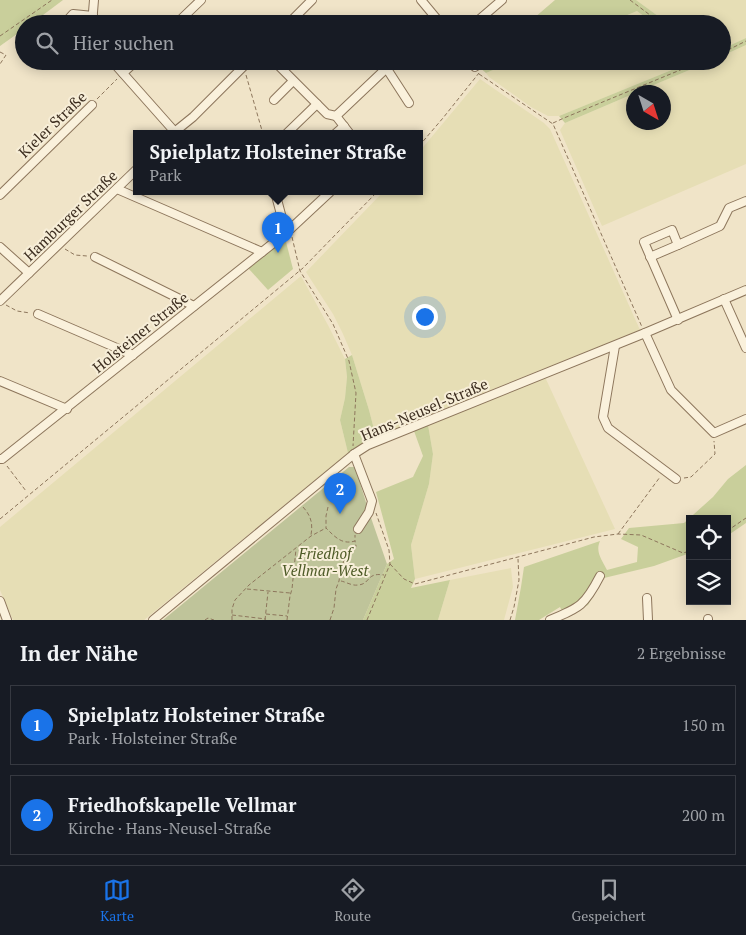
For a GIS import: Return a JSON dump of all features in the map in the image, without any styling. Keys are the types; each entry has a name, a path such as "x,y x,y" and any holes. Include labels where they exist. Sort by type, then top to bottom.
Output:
{"street":[{"path":"92,15 94,0"},
{"path":"185,15 201,0"},
{"path":"298,0 305,7"},
{"path":"297,15 312,0"},
{"path":"421,0 431,15"},
{"path":"484,15 502,0"},
{"path":"120,70 171,130"},
{"path":"123,73 126,70"},
{"path":"178,130 240,70"},
{"path":"283,70 326,114 336,116 347,130"},
{"path":"336,116 386,70"},
{"path":"388,70 409,104"},
{"path":"274,100 293,81"},
{"path":"290,130 317,104"},
{"name":"Kieler Straße","path":"0,195 92,105"},
{"path":"340,130 344,126"},
{"name":"Hamburger Straße","path":"3,303 29,273 133,173"},
{"path":"117,189 262,252"},
{"path":"276,195 290,229"},
{"name":"Holsteiner Straße","path":"1,459 262,252 327,195"},
{"path":"650,257 720,226 729,208 746,201"},
{"path":"678,245 672,230 644,242 678,320"},
{"path":"0,247 29,273"},
{"path":"95,257 194,306"},
{"name":"Hans-Neusel-Straße","path":"153,620 354,454 368,445 678,320 746,290"},
{"path":"724,299 746,348"},
{"path":"38,314 133,355"},
{"path":"645,333 671,390 714,433 746,419"},
{"path":"614,346 603,417 608,428 676,479"},
{"path":"0,381 66,409"},
{"path":"354,454 372,500 369,512 358,529"},
{"path":"550,620 581,605 591,594 600,576"},
{"path":"647,598 648,620"},
{"path":"0,601 8,620"}],"path":[{"path":"30,15 52,0"},
{"path":"630,0 650,15"},
{"path":"0,36 15,26"},
{"path":"731,48 746,41"},
{"path":"0,52 6,55 0,64"},
{"path":"247,70 262,130"},
{"path":"423,141 443,118 473,70"},
{"path":"478,70 485,79 553,124 645,333"},
{"path":"553,124 680,71"},
{"name":"Kieler Straße","path":"92,105 123,73"},
{"path":"0,519 300,271 374,195"},
{"path":"290,229 300,271 333,324 349,361 356,393 352,449 354,454"},
{"path":"58,246 76,254 95,257"},
{"path":"3,303 17,311 38,314"},
{"path":"676,479 691,478 715,454 714,433"},
{"path":"1,459 26,491"},
{"path":"618,534 665,470"},
{"path":"367,620 390,564 389,550 372,500"},
{"path":"297,501 312,519 311,536"},
{"path":"326,528 328,507"},
{"path":"731,528 746,518"},
{"path":"326,528 343,542 355,541"},
{"path":"228,620 232,620 232,609 235,600 245,588 311,536 326,528"},
{"path":"330,620 342,566 344,561 354,551 356,546 354,532 358,529"},
{"path":"390,564 404,579 415,584 594,537 618,534 641,536 683,553 686,552"},
{"path":"287,620 297,548"},
{"path":"510,620 519,580 518,558"},
{"path":"339,581 358,585 365,583 374,574 385,576"},
{"path":"245,588 291,593"},
{"path":"232,615 265,619 268,591"},
{"path":"266,614 287,616"},
{"path":"205,620 208,618 214,620"}],"shaded area":[{"path":"636,0 746,0 746,38 731,45 731,15 657,15"},
{"path":"637,11 642,15 627,15"},
{"path":"746,45 746,164 602,226 560,130 565,123 626,97 626,130 671,130 671,85 654,85 690,70 731,70 731,52"},
{"path":"493,70 672,70 635,85 626,85 626,89 559,116 548,116 531,107 486,73"},
{"path":"480,79 544,123 550,129 640,330 376,437 352,355 333,314 306,272 380,195 423,195 423,147"},
{"path":"301,276 345,359 347,377 340,420 348,453 144,620 13,620 0,590 0,527"},
{"path":"545,377 615,529 415,579 411,545 429,484 433,454 428,425"},
{"path":"511,568 513,587 504,620 438,620 450,580"}],"green space":[{"path":"0,0 63,0 43,15 15,15 15,35 0,46"},
{"path":"555,0 636,0 657,15 642,15 637,11 627,15 538,15"},
{"path":"746,38 746,45 731,52 731,45"},
{"path":"483,70 493,70 486,73"},
{"path":"672,70 690,70 654,85 635,85"},
{"path":"626,89 626,97 565,123 559,116"},
{"path":"285,238 293,269 268,290 248,268"},
{"path":"352,355 376,437 348,453 340,420 347,377 345,359"},
{"path":"428,425 433,454 429,484 411,545 415,579 411,588 450,580 438,620 363,620 387,564 394,559 376,492 413,477 423,456 414,431"},
{"path":"746,465 746,523 731,533 731,515 693,515 713,497 728,479"},
{"name":"Friedhof Vellmar-West","path":"349,467 355,467 387,564 363,620 163,620"},
{"path":"686,521 686,554 654,566 604,578 588,605 565,617 560,607 539,620 515,620 524,567 600,541 598,549 607,570 637,562 638,547 621,539 629,528 684,523"}],"place":[{"name":"Spielplatz Holsteiner Straße","path":"278,253"},
{"name":"Friedhofskapelle Vellmar","path":"340,514"}]}
